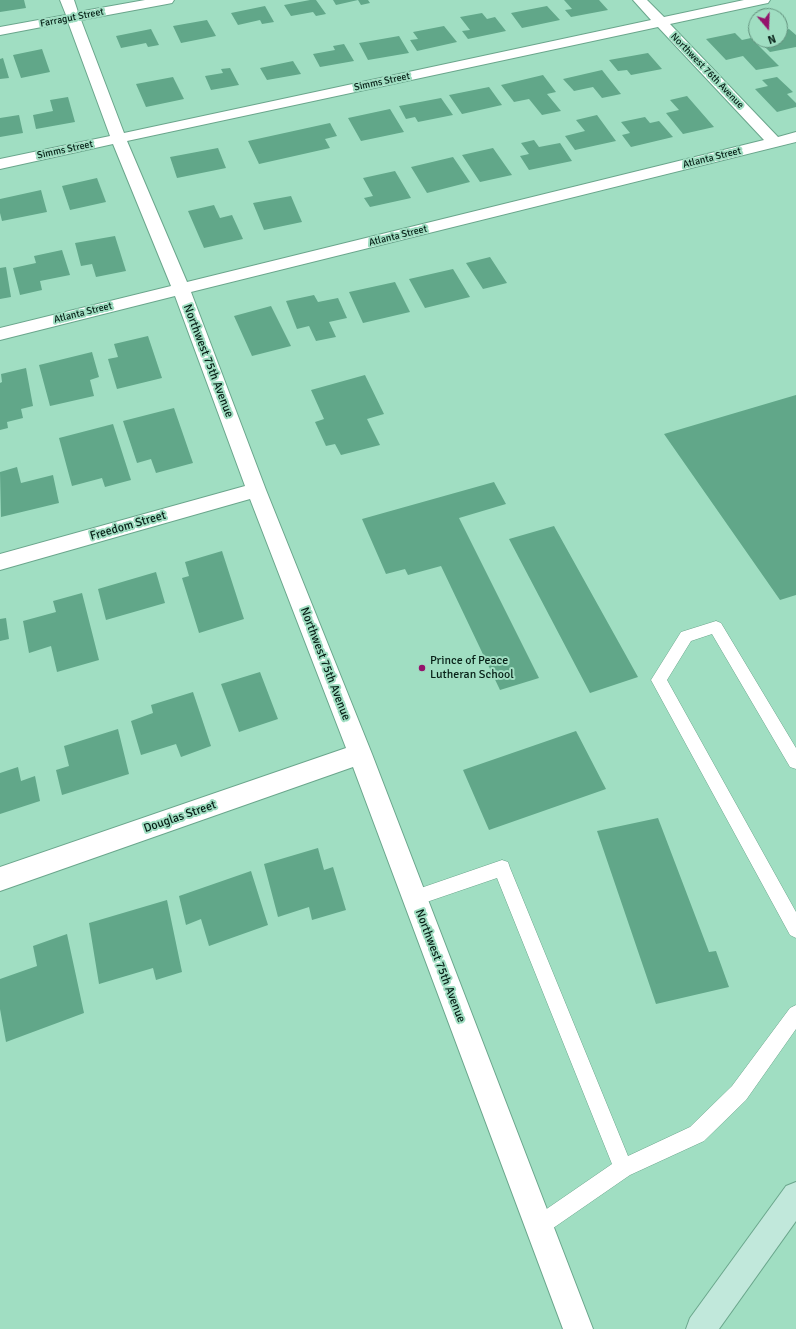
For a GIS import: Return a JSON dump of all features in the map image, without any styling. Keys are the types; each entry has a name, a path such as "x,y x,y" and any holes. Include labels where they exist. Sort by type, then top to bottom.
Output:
{"main road":[{"path":"701,1329 796,1196"}],"street":[{"name":"Farragut Street","path":"0,32 71,9 167,0"},
{"name":"Northwest 76th Avenue","path":"640,0 774,142"},
{"name":"Simms Street","path":"0,164 763,0"},
{"name":"Northwest 75th Avenue","path":"71,9 118,138 181,289 256,490 360,754 578,1329"},
{"name":"Atlanta Street","path":"0,334 796,137"},
{"name":"Freedom Street","path":"0,562 256,490"},
{"name":"Douglas Street","path":"0,879 360,754"}],"lane":[{"path":"796,762 716,627 686,636 659,680 796,929"},
{"path":"415,898 502,868 623,1168"},
{"path":"539,1226 623,1168 697,1134 739,1093 796,1014"}],"building":[{"path":"0,0 24,0 26,8 0,12"},
{"path":"316,0 326,14 316,16 313,12 291,16 284,5"},
{"path":"333,0 358,0 336,5"},
{"path":"358,0 368,0 370,3 361,5"},
{"path":"564,0 599,0 608,10 571,17 565,10 572,9"},
{"path":"265,6 274,22 262,24 260,20 238,25 231,13"},
{"path":"547,6 560,20 522,28 511,13"},
{"path":"482,13 487,19 495,17 506,31 468,39 462,31 470,30 460,17"},
{"path":"207,20 216,36 181,43 173,26"},
{"path":"444,26 457,42 417,51 410,40 418,39 413,32"},
{"path":"151,29 159,45 148,47 146,43 121,48 116,36"},
{"path":"788,29 796,35 796,47 770,52 766,48 788,48"},
{"path":"735,33 742,40 748,39 748,48 761,48 779,66 756,70 743,56 726,60 706,39"},
{"path":"399,36 409,53 368,60 359,43"},
{"path":"344,44 354,61 320,67 313,54 335,50 333,46"},
{"path":"42,49 50,72 21,78 13,55"},
{"path":"648,53 662,69 631,75 627,70 618,71 609,60"},
{"path":"3,58 9,78 0,79 0,59"},
{"path":"293,61 301,74 267,80 260,68"},
{"path":"230,68 239,85 211,90 205,76 223,73 221,69"},
{"path":"602,70 621,94 602,98 593,87 574,91 563,79"},
{"path":"543,75 556,92 547,94 561,111 542,115 529,99 514,102 501,85"},
{"path":"173,77 184,99 146,107 136,84"},
{"path":"777,77 793,92 787,94 796,103 796,107 777,112 755,89 768,86 762,80"},
{"path":"489,87 502,105 462,114 449,95"},
{"path":"687,96 714,127 683,134 666,113 679,110 670,100"},
{"path":"68,97 75,122 36,129 33,115 53,111 50,100"},
{"path":"441,98 453,115 418,122 415,117 406,119 399,106"},
{"path":"390,109 404,132 361,141 348,118"},
{"path":"19,115 23,133 0,137 0,118"},
{"path":"597,115 616,141 575,150 565,136 585,131 576,120"},
{"path":"645,117 650,123 659,121 673,137 631,147 622,135 630,133 621,122"},
{"path":"330,123 337,136 325,139 330,148 259,164 248,141"},
{"path":"534,140 539,147 560,143 572,161 529,170 520,156 529,154 521,143"},
{"path":"218,148 226,168 177,178 170,157"},
{"path":"493,148 512,175 480,182 462,155"},
{"path":"453,157 470,182 427,193 411,167"},
{"path":"395,171 411,198 370,207 364,198 373,196 363,178"},
{"path":"97,178 106,202 70,210 62,186"},
{"path":"41,190 47,212 2,221 0,213 0,199"},
{"path":"291,196 302,222 264,230 253,203"},
{"path":"214,205 220,218 232,215 243,239 204,248 188,211"},
{"path":"115,236 126,271 96,277 92,264 81,266 75,243"},
{"path":"62,250 70,275 40,281 42,290 20,295 13,268 36,263 34,256"},
{"path":"490,257 507,283 483,289 466,263"},
{"path":"6,267 11,297 0,299 0,268"},
{"path":"453,269 470,297 425,308 409,279"},
{"path":"395,282 410,312 363,323 349,292"},
{"path":"314,295 318,302 338,298 347,318 329,322 336,337 316,341 309,326 297,329 286,301"},
{"path":"271,306 291,346 252,356 234,316"},
{"path":"148,336 162,378 117,389 108,359 118,357 114,344"},
{"path":"92,352 99,377 90,380 94,396 50,406 39,365"},
{"path":"26,368 33,406 21,409 23,418 7,422 8,428 0,430 1,374"},
{"path":"365,375 384,414 367,419 380,445 341,455 335,444 326,446 315,422 324,419 311,390"},
{"path":"796,395 796,595 780,600 664,434"},
{"path":"174,408 193,463 156,473 151,459 137,463 123,421"},
{"path":"113,424 131,480 105,487 102,478 72,486 59,438"},
{"path":"17,467 21,483 53,475 59,503 1,517 0,472"},
{"path":"494,482 506,504 459,518 539,678 500,690 441,566 408,575 405,569 386,574 362,519"},
{"path":"554,526 638,677 590,693 509,539"},
{"path":"222,551 244,619 199,633 182,578 189,576 185,562"},
{"path":"156,572 165,603 106,620 98,589"},
{"path":"82,593 99,660 57,672 51,646 29,653 23,621 56,612 53,601"},
{"path":"6,618 9,639 0,641 0,619"},
{"path":"260,672 278,719 239,732 221,684"},
{"path":"193,692 211,746 181,757 176,744 141,755 131,721 153,713 151,705"},
{"path":"118,729 129,774 62,795 56,770 69,766 64,746"},
{"path":"576,731 606,789 489,830 463,770"},
{"path":"18,767 21,781 35,776 40,801 0,814 0,773"},
{"path":"658,818 709,952 716,951 729,987 656,1004 597,831"},
{"path":"318,848 324,870 333,867 346,910 312,920 309,907 278,917 264,864"},
{"path":"251,871 268,925 209,946 201,919 186,925 179,896"},
{"path":"167,900 182,972 156,980 153,968 99,984 89,923"},
{"path":"67,934 84,1013 6,1042 0,1009 0,979 37,966 33,946"}],"place":[{"name":"Prince of Peace Lutheran School","path":"422,668"}]}
